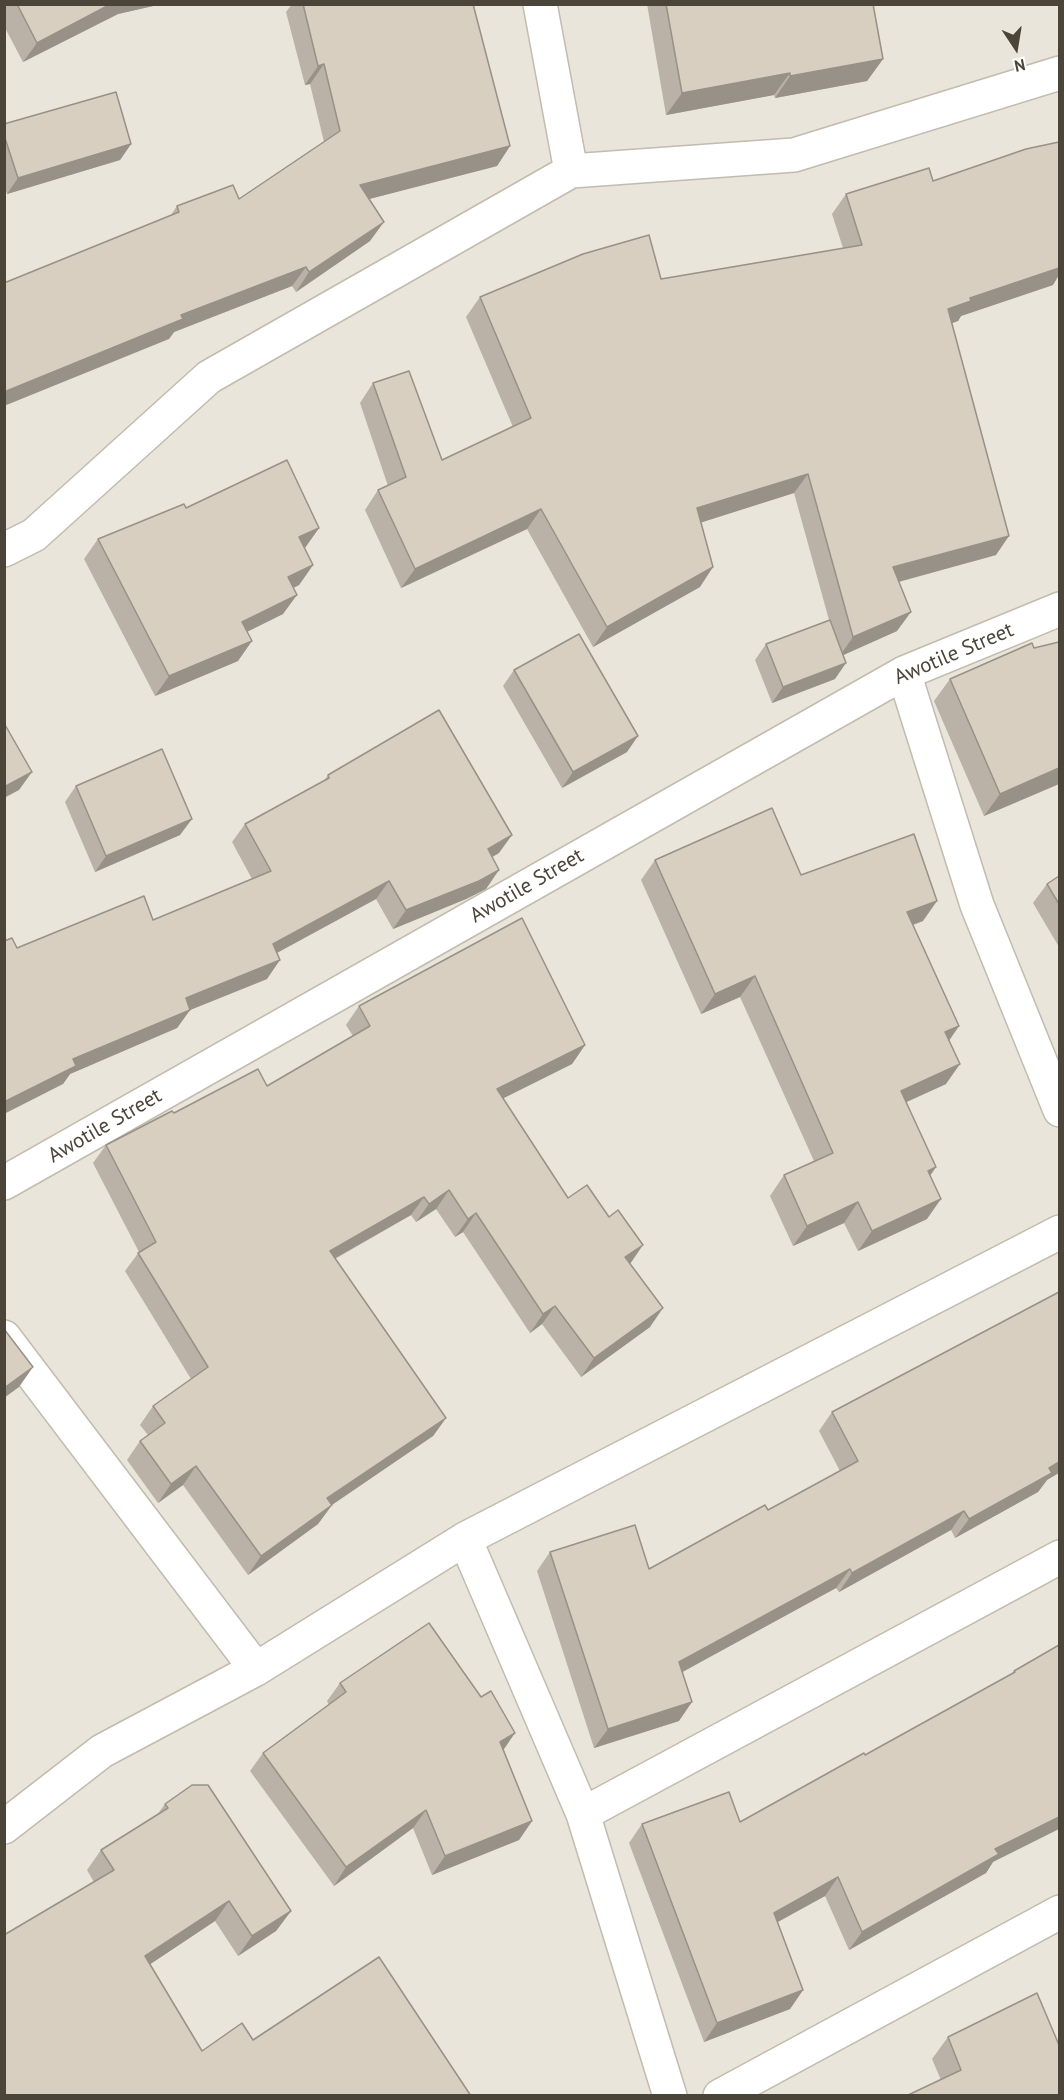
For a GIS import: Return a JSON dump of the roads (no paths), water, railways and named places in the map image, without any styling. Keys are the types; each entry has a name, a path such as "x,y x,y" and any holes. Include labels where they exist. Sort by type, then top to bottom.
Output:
{"street":[{"path":"540,4 571,171"},
{"path":"4,550 34,535 208,377 571,171 794,155 1059,73"},
{"name":"Awotile Street","path":"4,1183 904,673 1059,609"},
{"path":"904,673 977,905 1059,1110"},
{"path":"4,1827 102,1751 256,1669 465,1539 1059,1232"},
{"path":"4,1337 256,1669"},
{"path":"465,1539 583,1814 670,2096"},
{"path":"583,1814 1059,1557"},
{"path":"720,2096 1059,1912"}]}
